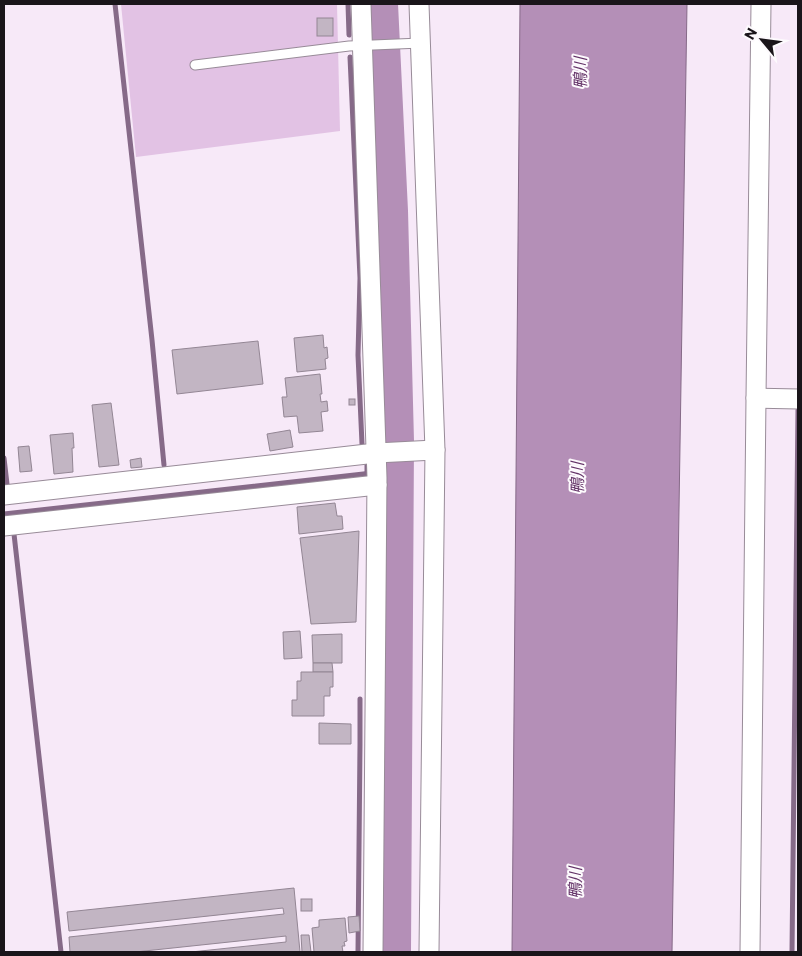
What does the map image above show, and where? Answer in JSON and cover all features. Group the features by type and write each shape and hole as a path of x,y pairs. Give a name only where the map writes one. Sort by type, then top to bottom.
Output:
{"street":[{"path":"361,4 365,45 379,467 373,952"},
{"path":"419,4 414,43 435,450 429,952"},
{"path":"750,952 762,398 761,4"},
{"path":"762,398 798,400"},
{"path":"4,526 379,467 410,452 435,450"},
{"path":"4,495 379,467"}],"lane":[{"path":"194,65 365,45 414,43"}],"shaded area":[{"path":"121,4 337,4 340,131 136,157"}],"water":[{"name":"鴨川","path":"520,4 687,4 672,952 512,952"}],"building":[{"path":"317,18 333,18 333,36 317,36"},
{"path":"323,335 324,348 327,347 328,358 325,359 326,369 297,372 294,338"},
{"path":"258,341 263,384 177,394 172,350"},
{"path":"320,374 321,402 327,401 328,411 321,412 323,431 299,433 297,416 284,417 282,397 287,397 285,378"},
{"path":"349,399 355,399 355,405 349,405"},
{"path":"111,403 119,465 99,467 92,405"},
{"path":"290,430 293,447 270,451 267,434"},
{"path":"73,433 73,472 54,474 50,435"},
{"path":"29,446 32,471 20,472 18,447"},
{"path":"141,458 142,467 131,468 130,460"},
{"path":"335,503 337,516 342,516 343,529 299,534 297,507"},
{"path":"359,531 356,622 311,624 300,538"},
{"path":"300,631 302,658 284,659 283,632"},
{"path":"342,634 342,663 313,663 312,635"},
{"path":"313,663 332,663 333,672 313,672"},
{"path":"301,672 333,672 333,687 330,687 330,696 324,696 324,716 292,716 292,700 297,700 297,681 301,681"},
{"path":"319,723 351,724 351,744 319,744"},
{"path":"294,888 300,952 191,952 286,942 286,936 135,952 70,952 69,937 284,914 283,908 69,931 67,912"},
{"path":"301,899 312,899 312,911 301,911"},
{"path":"359,916 360,931 349,933 348,917"},
{"path":"345,918 347,941 344,942 345,946 342,946 343,952 314,952 312,928 319,927 319,920"},
{"path":"301,935 309,935 311,952 302,952"}],"waterway":[{"path":"115,4 164,465"},
{"path":"348,4 349,35"},
{"path":"383,4 393,211 399,441 396,952"},
{"path":"350,57 360,278 358,355 362,444"},
{"path":"792,952 798,410"},
{"path":"4,458 7,484"},
{"path":"367,465 367,473"},
{"path":"4,514 399,470"},
{"path":"14,534 61,952"},
{"path":"358,952 360,699"}]}
